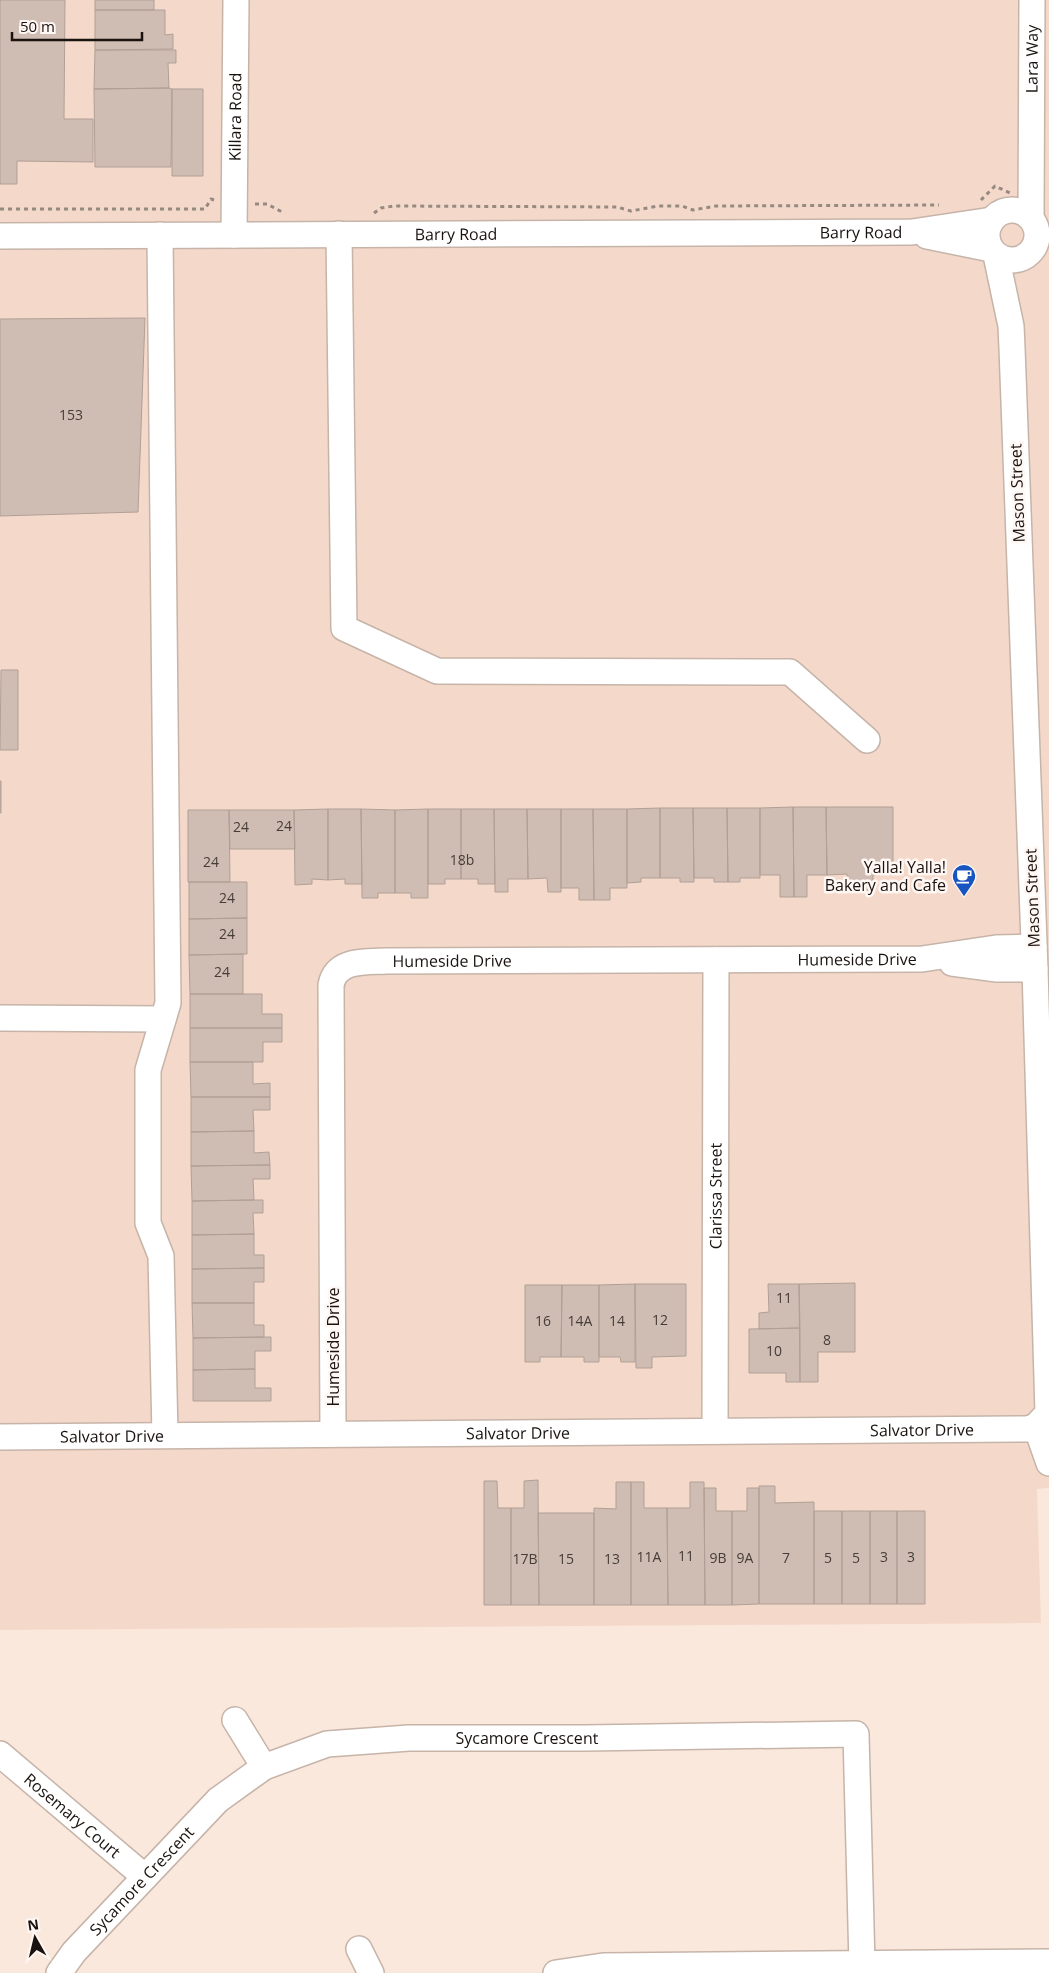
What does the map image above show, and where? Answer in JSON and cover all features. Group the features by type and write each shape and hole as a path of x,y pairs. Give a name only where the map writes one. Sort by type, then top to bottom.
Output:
{"street":[{"name":"Killara Road","path":"234,235 236,0"},
{"name":"Lara Way","path":"1030,118 1032,0"},
{"path":"1030,118 1038,221 1036,251 1011,260 994,252 987,234 995,207 1021,167 1030,118"},
{"path":"995,207 1019,210 1038,221"},
{"name":"Barry Road","path":"912,232 995,207"},
{"name":"Barry Road","path":"0,236 912,232 994,252"},
{"path":"339,234 344,628 437,671 790,672 867,740"},
{"path":"160,235 168,1003 148,1070 148,1223 161,1256 165,1435"},
{"name":"Mason Street","path":"1036,251 1015,290 1011,326 1048,1413 1036,1426"},
{"name":"Mason Street","path":"994,252 1011,326"},
{"name":"Humeside Drive","path":"333,1434 331,985 333,976 338,970 359,962 386,961 922,959 996,969 1034,958"},
{"name":"Clarissa Street","path":"715,1431 716,960"},
{"path":"0,1018 163,1019"},
{"path":"1036,1426 1049,1463"},
{"name":"Salvator Drive","path":"0,1437 1026,1429 1036,1426"},
{"path":"235,1720 264,1767"},
{"name":"Sycamore Crescent","path":"59,1973 74,1952 218,1800 264,1767 327,1744 409,1738 586,1738 856,1734 862,1964"},
{"name":"Rosemary Court","path":"0,1754 145,1877"},
{"path":"359,1949 371,1973"},
{"path":"556,1973 603,1966 687,1969 862,1964 1049,1962"}],"path":[{"path":"995,186 995,207 984,199 995,186"},
{"path":"0,209 205,209 211,199 234,204 267,204 282,213 291,213"},
{"path":"366,215 373,214 381,208 394,206 617,207 631,211 658,206 682,206 693,210 716,206 944,205"}],"shaded area":[{"path":"0,0 1049,0 1049,1488 1037,1489 1041,1623 0,1630"}],"building":[{"path":"0,0 65,0 64,119 93,119 93,162 17,161 17,184 0,184"},
{"path":"95,0 154,0 154,10 95,10"},
{"path":"95,10 165,10 165,35 173,34 173,49 95,50"},
{"path":"95,50 176,50 176,63 168,63 169,88 94,89"},
{"path":"94,89 172,89 171,167 95,167"},
{"path":"172,89 203,89 203,176 172,176"},
{"path":"145,318 138,512 0,516 0,319"},
{"path":"1,670 18,670 18,750 0,750"},
{"path":"1,781 1,813 0,813"},
{"path":"793,807 794,897 780,897 780,875 760,875 760,808"},
{"path":"793,807 826,807 827,875 807,875 807,897 794,897"},
{"path":"826,807 893,807 893,874 873,875 873,890 847,890 847,874 827,875"},
{"path":"660,808 660,878 641,878 641,882 627,883 627,809"},
{"path":"660,808 693,808 694,882 680,882 680,878 660,878"},
{"path":"693,808 727,808 728,882 714,882 714,878 694,878"},
{"path":"727,808 760,808 760,878 740,878 740,882 728,882"},
{"path":"328,809 328,880 312,879 312,884 295,885 294,810"},
{"path":"328,809 361,809 362,884 345,884 345,879 328,880"},
{"path":"361,809 395,810 395,893 378,893 378,898 362,898"},
{"path":"428,809 428,898 411,898 411,893 395,893 395,810"},
{"path":"428,809 461,809 461,879 445,879 445,884 428,884"},
{"path":"461,809 494,809 495,884 478,884 478,879 461,879"},
{"path":"494,809 527,809 528,879 508,879 508,892 495,892"},
{"path":"527,809 561,809 561,892 548,892 547,878 528,879"},
{"path":"561,809 593,809 594,900 579,900 579,888 561,888"},
{"path":"593,809 627,809 627,888 610,888 610,900 594,900"},
{"path":"188,810 229,810 230,882 188,882"},
{"path":"229,810 294,810 295,849 230,849"},
{"path":"189,882 247,882 247,918 189,919"},
{"path":"247,918 247,954 189,955 189,919"},
{"path":"243,954 243,994 190,994 189,955"},
{"path":"190,994 262,994 262,1014 282,1014 282,1028 190,1028"},
{"path":"190,1028 282,1028 282,1042 263,1042 263,1062 190,1062"},
{"path":"190,1062 253,1062 253,1084 270,1083 270,1097 191,1097"},
{"path":"191,1097 270,1097 270,1110 253,1110 254,1131 191,1132"},
{"path":"254,1131 254,1153 269,1152 270,1165 191,1166 191,1132"},
{"path":"270,1165 270,1179 253,1179 254,1200 192,1201 191,1166"},
{"path":"263,1200 263,1213 253,1213 254,1234 192,1235 192,1201"},
{"path":"254,1234 254,1255 264,1255 264,1268 192,1269 192,1235"},
{"path":"264,1268 264,1282 254,1282 254,1303 192,1303 192,1269"},
{"path":"855,1283 855,1352 818,1352 818,1382 800,1382 799,1284"},
{"path":"635,1284 686,1284 686,1356 652,1357 652,1368 636,1368"},
{"path":"635,1284 635,1362 621,1362 620,1357 599,1357 599,1285"},
{"path":"768,1284 799,1284 800,1328 759,1329 759,1313 769,1312"},
{"path":"525,1285 562,1285 561,1357 540,1357 540,1362 525,1362"},
{"path":"562,1285 599,1285 599,1362 584,1362 584,1357 561,1357"},
{"path":"192,1303 254,1303 254,1325 264,1325 264,1337 193,1338"},
{"path":"800,1328 800,1382 786,1382 786,1373 749,1373 749,1329"},
{"path":"271,1337 271,1351 255,1351 255,1369 193,1370 193,1338"},
{"path":"255,1369 255,1388 271,1388 271,1401 193,1401 193,1370"},
{"path":"538,1480 539,1605 511,1605 511,1508 524,1508 524,1481"},
{"path":"484,1481 497,1481 498,1508 511,1508 511,1605 484,1605"},
{"path":"616,1482 631,1482 631,1605 594,1605 594,1508 616,1509"},
{"path":"631,1482 644,1482 644,1508 667,1508 668,1605 631,1605"},
{"path":"690,1482 704,1482 705,1605 668,1605 667,1508 690,1508"},
{"path":"759,1486 775,1486 775,1503 814,1502 814,1604 759,1604"},
{"path":"704,1488 716,1488 716,1511 732,1511 732,1605 705,1605"},
{"path":"747,1488 759,1488 759,1604 732,1605 732,1511 747,1511"},
{"path":"814,1511 842,1511 842,1604 814,1604"},
{"path":"842,1511 870,1511 870,1604 842,1604"},
{"path":"870,1511 897,1511 897,1604 870,1604"},
{"path":"897,1511 925,1511 925,1604 897,1604"},
{"path":"538,1513 594,1513 594,1605 539,1605"}],"place":[{"name":"Yalla! Yalla! Bakery and Cafe","path":"964,897"}]}
